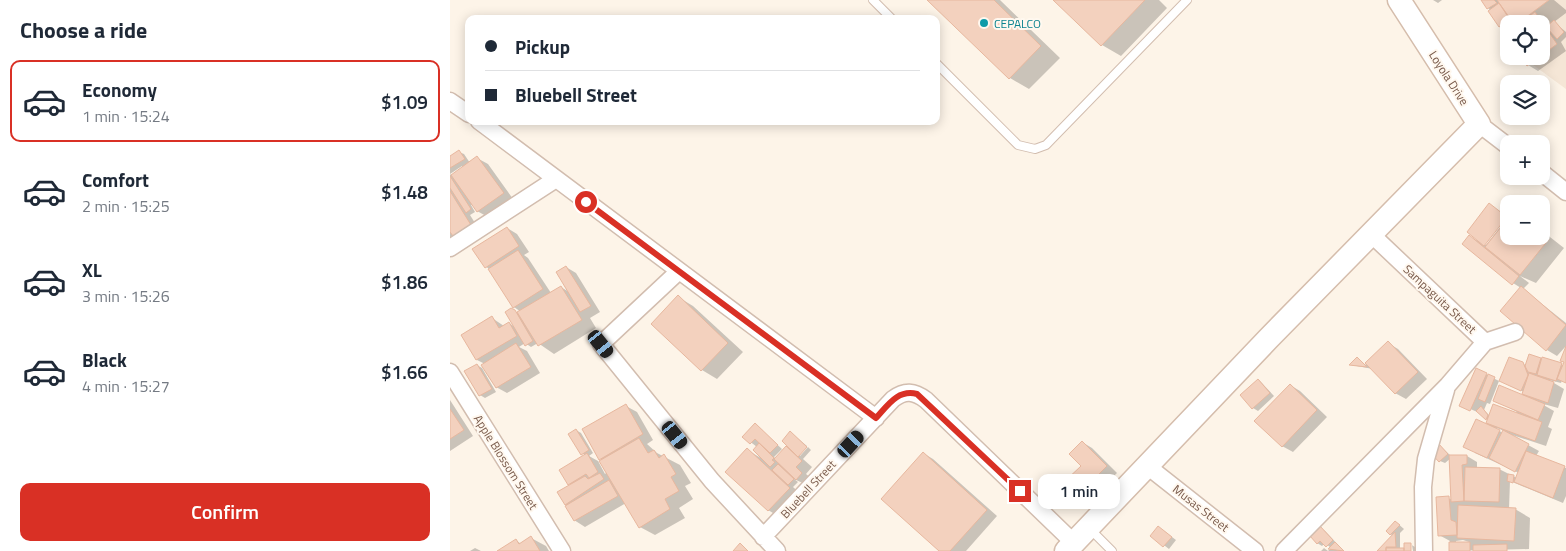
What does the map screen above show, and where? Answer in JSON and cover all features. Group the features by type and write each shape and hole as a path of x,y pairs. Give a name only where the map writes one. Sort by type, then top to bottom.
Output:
{"street":[{"name":"Loyola Drive","path":"1400,0 1479,124 1500,140"},
{"path":"450,101 465,111"},
{"path":"1076,540 1146,465 1479,124"},
{"path":"484,125 876,418"},
{"path":"450,248 556,179"},
{"path":"1550,179 1566,192"},
{"name":"Sampaguita Street","path":"1372,234 1485,342 1515,332"},
{"path":"679,270 601,344 712,481 777,551"},
{"path":"1284,551 1448,385 1485,342"},
{"name":"Apple Blossom Street","path":"450,372 562,551"},
{"path":"1424,551 1423,487 1426,459 1448,385"},
{"name":"Bluebell Street","path":"763,537 900,394 909,392 917,394 1076,540"},
{"name":"Musas Street","path":"1146,465 1255,551"}],"lane":[{"path":"873,0 888,15"},
{"path":"940,67 1018,145 1034,149 1046,145 1186,0"},
{"path":"1076,540 1112,551"}],"shaded area":[{"path":"1485,0 1566,0 1566,89 1550,77 1550,75 1547,75 1533,65 1550,65 1550,15 1500,15 1500,23"}],"building":[{"name":"CEPALCO","path":"927,0 994,0 1041,46 1009,79"},
{"name":"CEPALCO","path":"1053,0 1145,0 1101,46"},
{"path":"1481,0 1494,0 1497,3 1487,9"},
{"path":"1497,0 1549,0 1529,15 1508,15"},
{"path":"1499,3 1507,15 1500,15 1500,26 1499,27 1488,11"},
{"path":"1554,20 1564,32 1557,39 1550,31 1550,24"},
{"path":"1550,34 1557,44 1550,49"},
{"path":"459,150 465,159 450,168 450,156"},
{"path":"477,156 504,193 477,212 451,175"},
{"path":"450,176 471,209 466,213 450,188"},
{"path":"450,191 471,225 453,236 450,232"},
{"path":"1489,203 1500,212 1500,226 1484,246 1467,232"},
{"path":"507,227 519,246 485,268 472,249"},
{"path":"1500,228 1500,245 1544,245 1520,275 1485,247"},
{"path":"1469,235 1519,276 1512,285 1462,244"},
{"path":"518,250 543,289 513,308 488,269"},
{"path":"566,266 591,306 580,312 556,272"},
{"path":"561,286 582,320 538,346 517,312"},
{"path":"1521,286 1566,325 1546,351 1500,311"},
{"path":"678,295 728,343 701,371 651,324"},
{"path":"511,308 515,310 533,341 525,346 505,312"},
{"path":"492,316 499,328 509,322 517,336 476,360 461,335"},
{"path":"1388,341 1418,372 1395,394 1365,363"},
{"path":"516,343 531,367 496,388 481,365"},
{"path":"1566,346 1566,383 1557,379 1564,362 1560,361"},
{"path":"1529,354 1541,358 1536,374 1528,372 1525,366"},
{"path":"1357,357 1367,367 1349,365"},
{"path":"1509,357 1523,362 1528,375 1521,391 1499,381"},
{"path":"1542,357 1562,363 1556,381 1537,375"},
{"path":"477,364 492,389 479,396 464,371"},
{"path":"1476,368 1487,373 1470,411 1459,406"},
{"path":"1529,373 1554,382 1548,403 1522,394"},
{"path":"1488,374 1495,377 1485,402 1478,399"},
{"path":"1258,379 1270,393 1252,409 1240,395"},
{"path":"1290,384 1317,410 1282,447 1254,421"},
{"path":"1499,385 1545,404 1538,420 1493,401"},
{"path":"626,404 643,434 599,460 582,429"},
{"path":"1493,404 1542,422 1535,441 1486,423"},
{"path":"1481,406 1488,415 1486,420 1476,411"},
{"path":"450,409 464,430 450,439"},
{"path":"1476,419 1500,430 1487,458 1463,447"},
{"path":"755,423 778,445 770,453 755,439 750,444 742,437"},
{"path":"576,429 589,450 581,455 568,434"},
{"path":"1503,430 1529,444 1515,472 1489,458"},
{"path":"790,431 807,447 798,457 782,441"},
{"path":"639,438 648,453 654,450 659,458 664,454 676,474 671,477 679,491 665,499 670,509 639,528 599,461"},
{"path":"1082,441 1107,466 1079,494 1065,481 1081,466 1069,454"},
{"path":"759,443 774,458 772,460 775,462 770,467 753,450"},
{"path":"1439,444 1448,454 1439,462 1430,452"},
{"path":"786,446 802,461 796,467 802,473 796,480 774,459"},
{"path":"747,448 790,488 768,511 725,472"},
{"path":"1526,451 1565,466 1553,498 1514,482"},
{"path":"923,452 987,510 950,551 939,551 881,499"},
{"path":"587,453 598,472 589,478 586,474 568,485 559,470"},
{"path":"1449,455 1467,455 1467,464 1462,465 1464,501 1451,502"},
{"path":"778,464 794,479 788,485 772,470"},
{"path":"1465,467 1500,468 1499,502 1464,501"},
{"path":"600,473 604,479 565,505 557,492 585,476 588,479"},
{"path":"1508,474 1514,475 1513,483 1507,481"},
{"path":"609,480 618,496 574,521 565,506"},
{"path":"1449,496 1451,520 1456,522 1457,535 1438,536 1436,497"},
{"path":"1458,505 1516,508 1514,541 1457,538"},
{"path":"1395,521 1400,525 1390,535 1386,531"},
{"path":"1158,526 1172,537 1163,547 1150,536"},
{"path":"1320,526 1333,540 1326,547 1320,541 1317,544 1310,536"},
{"path":"1395,532 1396,547 1386,547 1386,551 1377,551"},
{"path":"531,536 540,551 497,551 516,539 519,544"},
{"path":"1335,542 1344,551 1328,549"},
{"path":"1449,542 1470,542 1470,551 1449,551"},
{"path":"740,543 748,551 733,551"},
{"path":"1404,543 1411,543 1411,551 1404,551"},
{"path":"1507,544 1507,551 1473,551 1473,545"},
{"path":"1386,548 1404,548 1404,551 1386,551"}],"place":[{"name":"CEPALCO","path":"984,23"}],"route":[{"path":"586,202 876,418 900,394 909,392 917,394 926,400 1020,491"}]}
